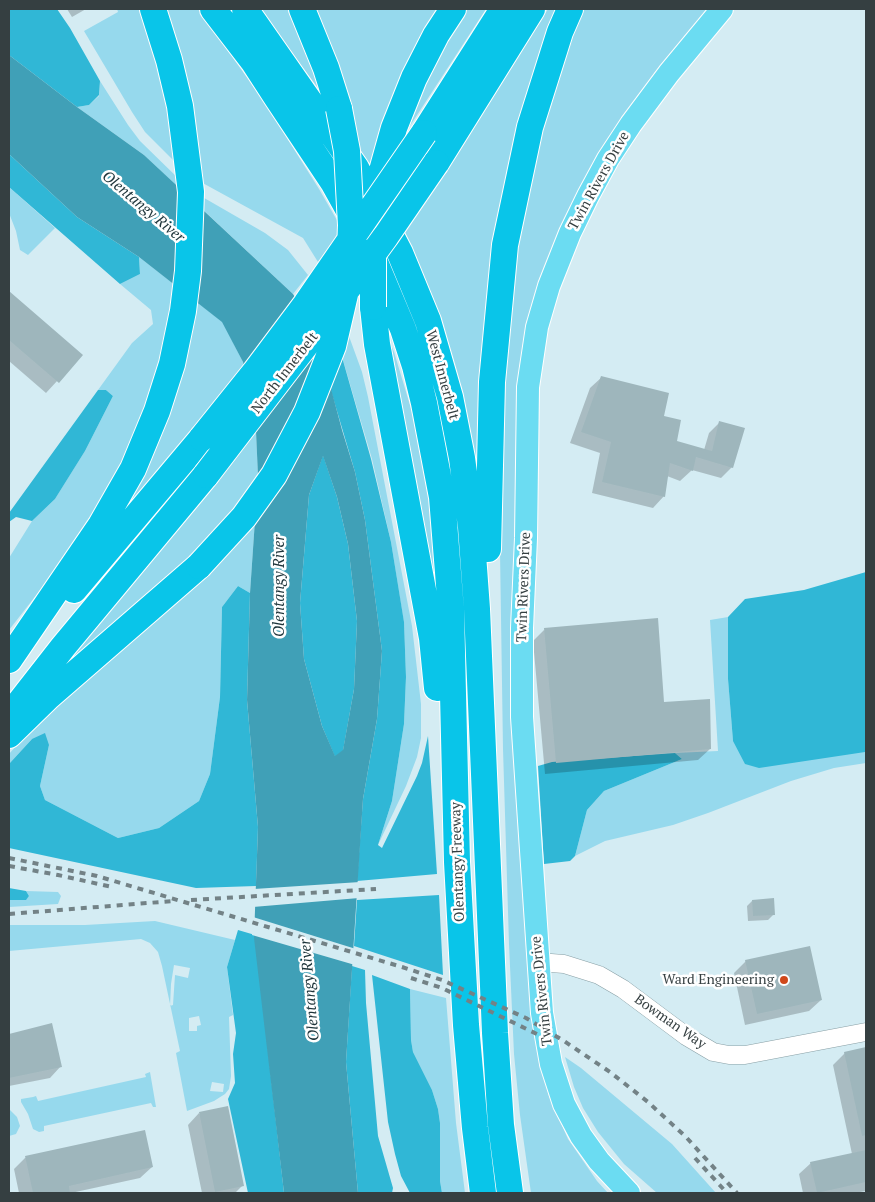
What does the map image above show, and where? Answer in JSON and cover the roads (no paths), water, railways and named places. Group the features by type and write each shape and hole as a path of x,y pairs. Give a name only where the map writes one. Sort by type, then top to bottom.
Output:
{"highway":[{"path":"9,660 100,525 133,469 157,411 172,364 183,311 188,270 191,192 180,106 169,60 153,9"},
{"name":"West Innerbelt","path":"213,9 253,61 333,182 376,264 403,329 424,403 440,489 445,529"},
{"name":"West Innerbelt","path":"244,9 356,168 400,253 428,321 450,397 462,458 471,527 477,609 484,790"},
{"path":"9,734 48,697 199,566 244,517 274,475 307,412 333,346 349,277 352,225 347,151 339,109 326,68 302,9"},
{"path":"453,9 436,35 414,78 394,128 380,178 374,241 373,307 380,362 432,638 445,767 457,853"},
{"name":"North Innerbelt","path":"9,668 202,438 306,304 424,133 503,9"},
{"name":"North Innerbelt","path":"9,716 63,647 206,475 321,325 386,236 436,162 532,9"},
{"path":"484,790 492,382 504,255 530,127 560,32 570,9"},
{"name":"Olentangy Freeway","path":"445,529 450,610 457,853 466,1024 483,1193"},
{"name":"Olentangy Freeway","path":"484,790 495,1033 501,1125 510,1193"}],"main road":[{"name":"Twin Rivers Drive","path":"629,1193 600,1161 581,1136 564,1104 551,1064 542,1014 522,718 526,417 531,358 541,312 555,269 570,233 608,159 651,96 722,9"}],"street":[{"name":"Bowman Way","path":"538,962 564,964 599,975 623,989 686,1036 713,1052 729,1055 745,1054 866,1032"}],"water":[{"name":"Olentangy River","path":"9,55 144,155 293,294 316,332 355,472 365,520 382,651 377,719 363,799 346,1062 358,1193 284,1193 254,938 258,827 247,700 250,593 258,476 255,409 243,362 222,322 139,257 77,217 9,154","holes":["323,456 337,497 348,544 357,621 354,689 343,750 335,756 322,726 304,659 300,603 309,495"]}],"railway":[{"path":"9,858 97,876 402,967 442,980 526,1018 610,1072 648,1102 686,1137 737,1193"},
{"path":"9,866 112,887"},
{"path":"191,900 376,889"},
{"path":"9,914 173,901"},
{"path":"411,978 442,988 543,1037"},
{"path":"695,1158 727,1193"}],"place":[{"name":"Ward Engineering","path":"784,980"}]}
